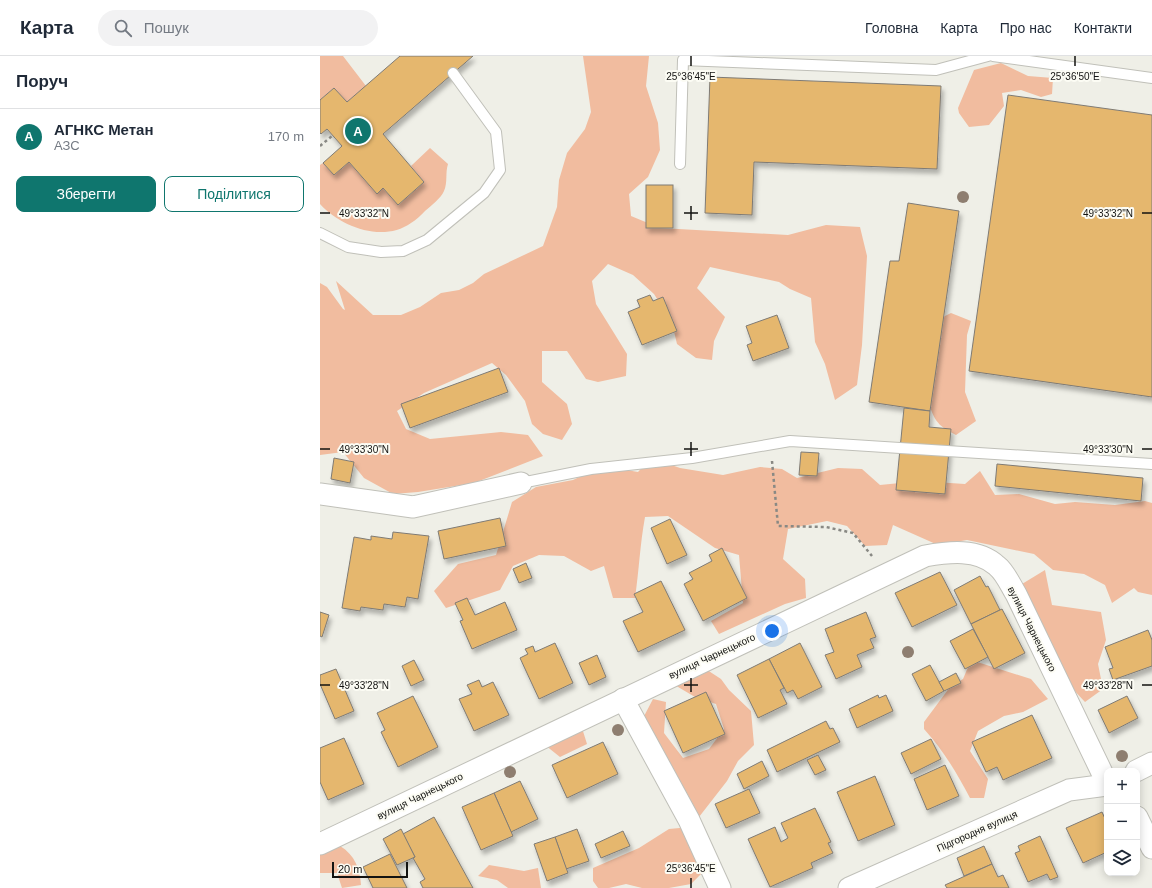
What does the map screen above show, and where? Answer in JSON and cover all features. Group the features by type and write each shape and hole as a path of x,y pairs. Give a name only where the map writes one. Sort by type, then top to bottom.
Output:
{"street":[{"path":"320,494 413,507 520,483"},
{"name":"вулиця Чарнецького","path":"320,844 886,574 925,556 948,552 970,554 984,558 998,566 1016,594 1104,778"},
{"path":"623,699 689,820 720,888"},
{"path":"1140,769 1152,763"},
{"name":"Підгородня вулиця","path":"849,888 1070,790 1104,784"},
{"path":"1140,823 1152,848"}],"lane":[{"path":"680,164 683,60 936,70 988,56"},
{"path":"993,56 1152,78"},
{"path":"320,233 348,247 381,252 403,251 427,240 484,194 500,170 496,132 453,73"},
{"path":"520,483 591,469 692,458 790,441 1152,464"}],"path":[{"path":"320,146 332,136"},
{"path":"771,445 778,526 826,527 853,533 886,574"}],"shaded area":[{"path":"320,56 343,56 366,86 347,102 334,88 320,100"},
{"path":"583,56 649,56 646,86 658,123 660,150 648,177 629,194 631,216 660,228 788,235 826,225 860,227 867,256 862,345 857,385 835,400 825,364 815,342 811,298 790,289 779,282 710,267 697,288 725,317 714,341 712,360 696,358 677,344 672,323 654,294 633,275 608,264 592,281 596,304 627,354 626,376 598,382 586,379 567,351 542,351 542,382 567,404 572,424 562,440 543,434 532,424 525,401 506,375 492,363 424,393 397,411 406,429 430,439 501,432 528,435 543,456 474,483 418,492 393,494 364,478 343,452 320,455 320,283 327,287 345,310 336,281 373,315 401,315 420,307 441,293 459,290 473,283 484,274 543,246 557,207 559,180 567,153 585,129 591,112"},
{"path":"1001,63 1028,76 1053,78 1052,94 1041,97 1021,90 1002,93 1004,106 989,125 969,127 959,113 958,108 974,70"},
{"path":"430,148 448,164 446,184 443,194 417,219 400,229 388,232 363,230 339,219 320,204 320,165 323,163 334,175 349,162 377,194 383,188 398,205 424,182 411,166"},
{"path":"951,313 971,321 967,335 965,392 976,421 956,435 946,430 937,421 930,407 935,321"},
{"path":"651,458 680,468 723,475 760,467 782,469 797,478 838,468 862,469 880,485 920,481 965,484 980,471 995,495 1019,494 1055,504 1075,502 1115,505 1145,501 1152,503 1152,595 1138,592 1134,588 1112,603 1105,585 1084,574 1053,570 1034,554 967,540 938,545 893,525 887,545 865,546 847,526 827,521 788,529 783,559 805,579 806,598 785,604 719,634 711,621 743,603 739,555 715,548 668,516 645,517 635,598 613,598 604,566 591,571 564,556 539,555 513,566 500,590 446,608 434,591 458,564 496,555 512,502 536,487 573,480 603,466 638,472"},
{"path":"1045,570 1052,605 1101,612 1106,640 1098,664 1103,689 1085,702 1070,686 1049,638 1035,618 1022,584"},
{"path":"971,660 1031,679 1048,699 1023,712 1004,716 978,731 970,751 988,779 984,798 970,798 949,762 924,729 924,722 950,687 963,679"},
{"path":"701,666 721,679 729,690 751,711 754,745 738,761 727,781 699,817 694,820 642,720 653,699 666,702 664,733 683,758 709,749 724,729 716,704 695,697 673,684"},
{"path":"582,728 587,744 560,757 545,745"},
{"path":"701,826 710,840 703,872 691,884 669,888 642,888 626,884 609,888 598,888 593,881 593,868 639,848 669,829"},
{"path":"340,846 353,858 356,863 361,885 342,888 337,873 320,873 320,852"},
{"path":"489,865 524,871 538,868 541,888 508,888 497,880 478,876"}],"building":[{"path":"400,56 473,56 383,134 424,182 398,205 383,188 377,194 349,162 334,175 323,163 342,146 327,129 321,134 320,133 320,100 334,88 347,102"},
{"path":"710,77 941,86 937,169 754,162 752,215 705,213"},
{"path":"1008,95 1152,115 1152,397 969,371"},
{"path":"646,185 673,185 673,228 646,228"},
{"path":"908,203 959,211 930,411 869,402 890,261 899,261"},
{"path":"650,295 653,301 663,297 677,331 642,345 628,312 640,307 637,300"},
{"path":"777,315 789,348 753,361 747,345 752,343 746,326"},
{"path":"499,368 508,392 410,428 401,404"},
{"path":"904,408 930,411 929,427 951,429 945,494 896,490"},
{"path":"801,452 819,453 817,476 799,475"},
{"path":"334,458 354,462 350,483 331,479"},
{"path":"997,464 1143,478 1141,501 995,486"},
{"path":"500,518 506,546 444,559 438,531"},
{"path":"670,519 687,555 667,564 651,528"},
{"path":"393,532 429,536 418,599 407,597 405,607 384,604 383,610 361,607 360,611 342,608 354,537 371,540 371,536 392,539"},
{"path":"722,548 747,598 703,621 684,584 693,579 689,573 712,561 709,555"},
{"path":"526,563 532,578 519,583 513,569"},
{"path":"940,572 957,605 912,627 895,593"},
{"path":"980,576 986,587 988,586 1000,610 971,624 954,590"},
{"path":"661,581 685,630 638,652 623,621 643,612 634,594"},
{"path":"467,598 475,615 505,602 517,630 472,649 460,621 463,620 455,603"},
{"path":"1002,609 1025,653 994,669 971,624"},
{"path":"320,612 329,615 322,637 320,636"},
{"path":"866,612 876,637 870,639 874,648 857,655 862,667 836,679 825,655 834,652 825,629"},
{"path":"973,629 988,657 965,669 950,641"},
{"path":"1148,630 1152,640 1152,666 1113,680 1109,669 1113,668 1105,647"},
{"path":"555,643 573,683 539,699 520,658 528,654 525,649 533,646 535,652"},
{"path":"800,643 822,687 798,699 793,690 787,693 769,659"},
{"path":"597,655 606,677 589,685 579,663"},
{"path":"769,659 784,688 780,690 787,704 758,718 737,675"},
{"path":"414,660 424,680 411,686 402,666"},
{"path":"930,665 944,691 926,701 912,674"},
{"path":"336,669 354,711 335,719 320,684 320,675"},
{"path":"956,673 961,683 944,691 939,682"},
{"path":"479,680 482,687 493,682 509,715 474,731 459,699 472,694 467,685"},
{"path":"706,692 725,734 683,753 664,711"},
{"path":"878,695 879,698 886,695 893,711 857,728 849,709"},
{"path":"413,696 438,747 398,767 381,732 385,730 377,713"},
{"path":"1127,696 1138,718 1109,733 1098,710"},
{"path":"1032,715 1052,758 1003,780 997,767 986,772 972,742"},
{"path":"826,721 830,729 833,728 840,742 777,772 767,750"},
{"path":"344,738 364,784 328,800 320,782 320,748"},
{"path":"931,739 941,759 911,774 901,753"},
{"path":"603,742 618,774 567,798 552,765"},
{"path":"818,755 826,770 815,775 807,760"},
{"path":"762,761 769,776 744,789 737,774"},
{"path":"945,765 959,796 927,810 914,779"},
{"path":"875,776 895,825 858,841 837,792"},
{"path":"520,781 538,819 511,832 494,793"},
{"path":"749,789 760,813 726,828 715,804"},
{"path":"494,793 513,836 481,850 462,807"},
{"path":"815,808 831,842 828,843 833,853 811,863 813,868 770,887 748,839 775,827 781,842 788,838 781,823"},
{"path":"1102,812 1104,816 1104,853 1083,863 1066,828"},
{"path":"434,817 473,888 423,888 420,882 425,879 413,858 415,857 403,834"},
{"path":"401,829 415,857 397,865 383,839"},
{"path":"577,829 589,861 566,869 555,837"},
{"path":"623,831 630,846 601,858 595,844"},
{"path":"1040,836 1058,877 1050,880 1047,874 1028,882 1015,853 1020,851 1018,846"},
{"path":"555,837 568,873 547,881 534,844"},
{"path":"984,846 992,864 964,876 957,858"},
{"path":"390,854 407,888 373,888 363,867"},
{"path":"992,864 998,877 1003,875 1009,888 947,888 945,885"}],"place":[{"name":"АГНКС Метан","path":"358,131"}]}
